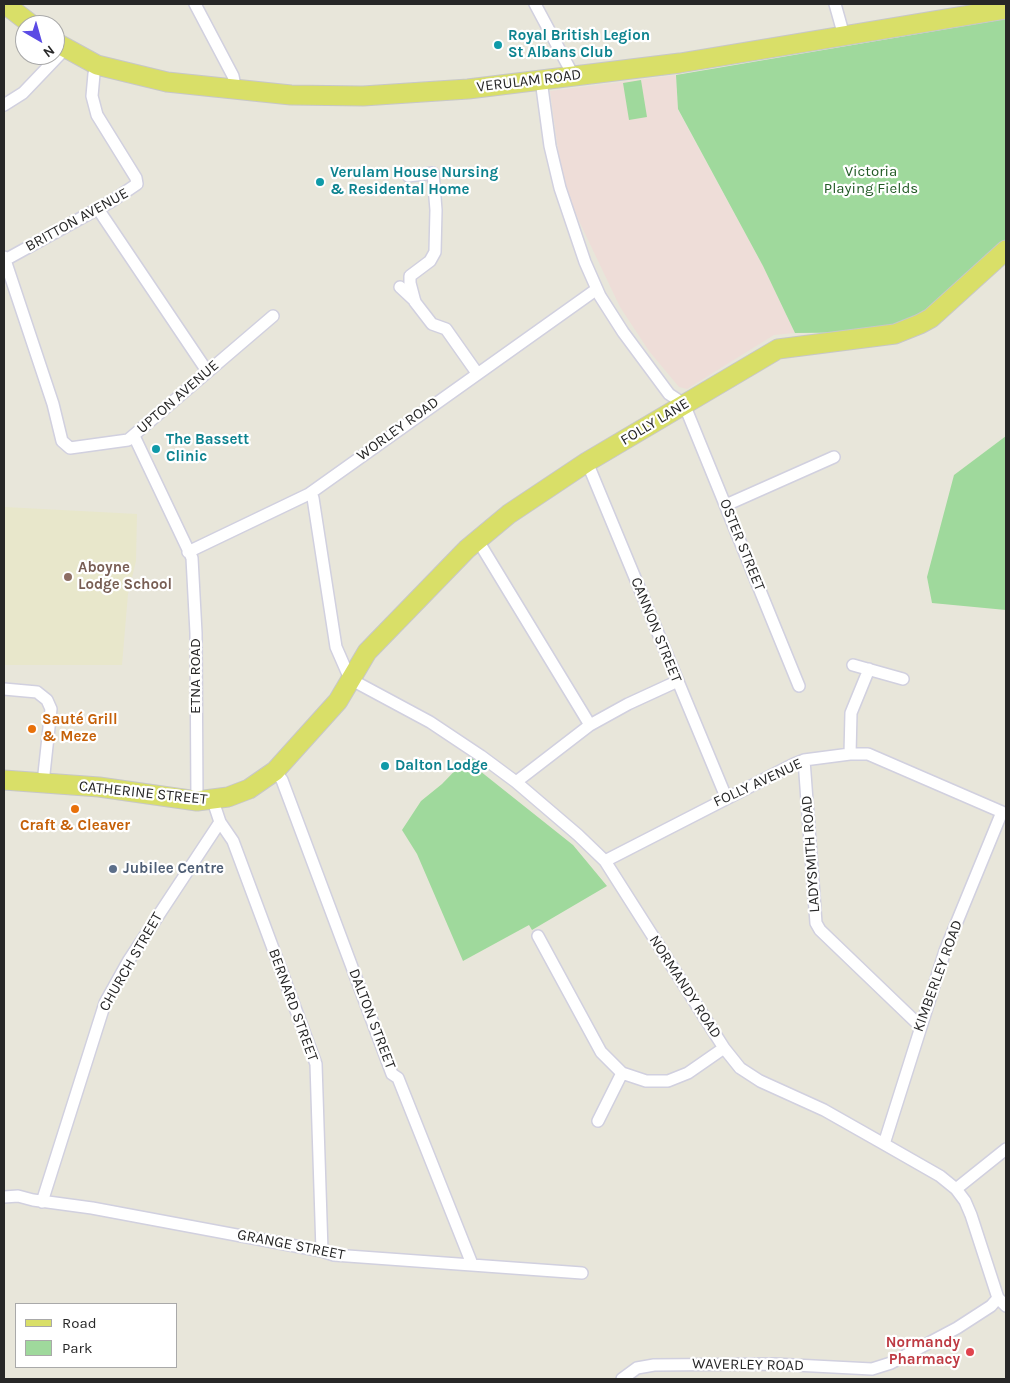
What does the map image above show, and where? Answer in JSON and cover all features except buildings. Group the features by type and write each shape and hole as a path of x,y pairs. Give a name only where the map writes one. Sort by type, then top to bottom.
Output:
{"main road":[{"path":"5,4 19,15"},
{"name":"VERULAM ROAD","path":"65,48 97,65 167,82 291,96 363,96 429,92 680,63 998,8"},
{"name":"FOLLY LANE","path":"350,679 367,652 477,539 509,514 587,462 778,349 895,334 909,330 931,318 1006,250"},
{"name":"CATHERINE STREET","path":"4,780 99,787 205,801 228,797 249,788 275,771 338,700 350,679"}],"street":[{"path":"194,4 233,76 236,91"},
{"path":"535,4 573,75"},
{"path":"835,4 844,36"},
{"path":"4,105 27,90 45,65"},
{"name":"BRITTON AVENUE","path":"4,259 98,209 132,189 137,182 97,115 92,96 94,74 97,65"},
{"path":"541,80 550,146 560,188 574,234 598,289 623,332 669,394 684,404"},
{"path":"408,176 433,173 436,210 435,252 430,261 410,276 410,284 415,302"},
{"path":"98,209 207,371"},
{"name":"UPTON AVENUE","path":"4,259 52,404 62,441 70,448 128,440 272,316"},
{"path":"400,287 415,302 432,324 446,329 477,373"},
{"name":"WORLEY ROAD","path":"188,552 309,494 598,289"},
{"name":"OSTER STREET","path":"684,404 799,686"},
{"name":"ETNA ROAD","path":"134,436 192,558 205,801"},
{"path":"726,506 834,457"},
{"name":"CANNON STREET","path":"587,462 726,797"},
{"path":"309,494 313,498 336,647 350,679"},
{"path":"477,539 590,725"},
{"path":"854,665 903,679"},
{"path":"850,754 851,712 869,669"},
{"name":"NORMANDY ROAD","path":"350,679 430,722 516,782 578,835 605,861 724,1048 740,1068 760,1082 824,1110 940,1176 956,1189 965,1201 971,1215 1002,1302"},
{"path":"516,782 590,725 628,704 678,681"},
{"path":"4,689 37,692 44,698 51,709 43,783"},
{"name":"FOLLY AVENUE","path":"605,861 726,797 804,760 850,754 868,754 1002,812"},
{"name":"LADYSMITH ROAD","path":"804,760 816,923 820,930 920,1026"},
{"name":"DALTON STREET","path":"275,771 282,780 392,1074 398,1078 472,1264"},
{"name":"BERNARD STREET","path":"205,801 233,841 316,1064 322,1251"},
{"name":"KIMBERLEY ROAD","path":"884,1144 945,950 1002,812"},
{"name":"CHURCH STREET","path":"42,1202 105,1003 129,960 220,822"},
{"path":"538,936 601,1052 622,1073 646,1081 668,1081 688,1073 724,1048"},
{"path":"598,1121 622,1073"},
{"path":"956,1189 1006,1149"},
{"name":"GRANGE STREET","path":"4,1196 18,1196 42,1202 92,1208 322,1251 334,1255 582,1273"},
{"name":"WAVERLEY ROAD","path":"622,1379 637,1368 654,1364 775,1364 873,1374 957,1328 991,1306 1002,1302"}],"shaded area":[{"path":"676,75 678,110 763,266 795,333 774,335 687,389 679,387 649,351 620,307 579,221 568,195 559,157 550,91"},
{"name":"Aboyne Lodge School","path":"4,507 137,514 136,561 128,594 122,665 4,665"}],"green space":[{"name":"Victoria Playing Fields","path":"1006,19 1006,255 895,332 795,333 763,266 678,109 676,75"},
{"path":"641,80 647,117 629,120 623,83"},
{"path":"1006,436 1006,610 932,603 927,577 954,475"},
{"path":"472,753 480,771 573,845 607,886 532,930 529,925 463,961 417,854 402,830 421,801 442,784"}],"place":[{"name":"Royal British Legion St Albans Club","path":"498,45"},
{"name":"Verulam House Nursing & Residental Home","path":"320,182"},
{"name":"The Bassett Clinic","path":"156,449"},
{"name":"Aboyne Lodge School","path":"68,577"},
{"name":"Sauté Grill & Meze","path":"32,729"},
{"name":"Dalton Lodge","path":"385,766"},
{"name":"Craft & Cleaver","path":"75,809"},
{"name":"Jubilee Centre","path":"113,869"},
{"name":"Normandy Pharmacy","path":"970,1352"}]}
